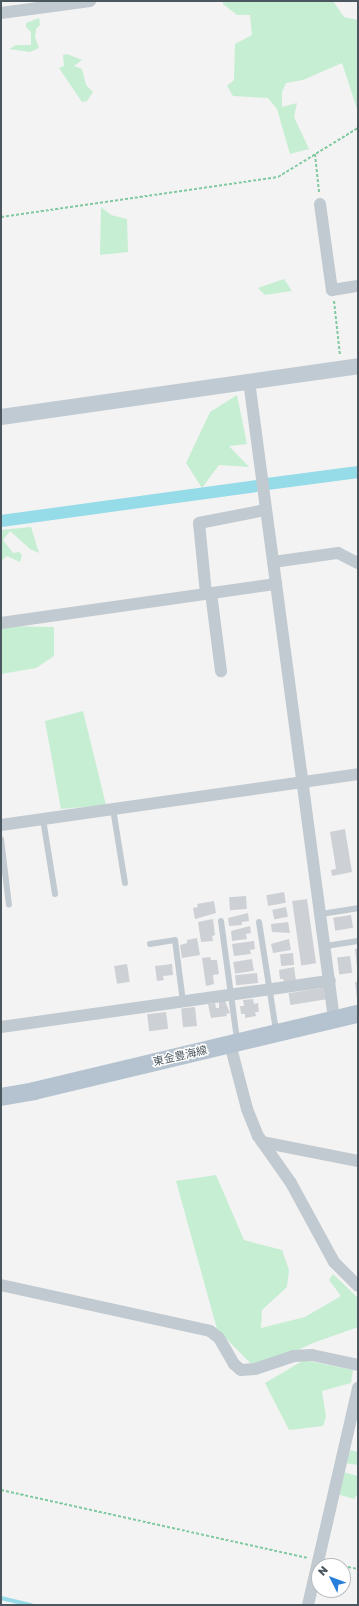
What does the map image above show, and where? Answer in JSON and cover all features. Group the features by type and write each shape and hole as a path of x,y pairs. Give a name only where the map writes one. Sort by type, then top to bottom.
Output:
{"main road":[{"name":"東金豊海線","path":"1,1097 34,1091 358,1014"}],"street":[{"path":"1,13 90,1"},
{"path":"320,204 332,290 358,286"},
{"path":"1,417 358,366"},
{"path":"249,381 265,510 326,946 334,1019"},
{"path":"221,671 208,594 199,523 265,510"},
{"path":"273,562 338,553 358,563"},
{"path":"1,623 276,584"},
{"path":"1,825 358,774"},
{"path":"1,1027 330,981"},
{"path":"234,1043 247,1109 262,1142 291,1183 334,1262 358,1286"},
{"path":"262,1142 358,1161"},
{"path":"1,1285 210,1332 219,1338 234,1364 241,1370 255,1369 294,1356 312,1354 358,1365"},
{"path":"320,1558 358,1388"},
{"path":"308,1605 311,1593"}],"lane":[{"path":"113,809 125,883"},
{"path":"44,819 55,894"},
{"path":"1,839 9,905"},
{"path":"321,914 358,908"},
{"path":"221,921 231,995 234,1043"},
{"path":"259,922 276,1033"},
{"path":"150,944 175,940 183,1002"},
{"path":"326,946 358,941"}],"path":[{"path":"1,216 278,177 358,128"},
{"path":"315,154 320,204"},
{"path":"332,290 342,368"},
{"path":"1,1490 311,1559"}],"green space":[{"path":"223,1 333,1 344,17 358,20 358,112 342,63 303,80 286,83 282,92 282,107 297,103 294,117 309,149 290,154 277,109 268,98 233,96 227,86 234,80 235,44 252,35 250,15 237,15 223,4"},
{"path":"39,18 40,25 36,29 35,37 39,48 30,52 9,49 16,45 31,45 31,32 26,27 26,23"},
{"path":"67,54 82,60 74,66 82,69 86,85 93,92 87,101 82,102 59,68 64,66 63,55"},
{"path":"101,207 111,215 127,219 128,252 100,255"},
{"path":"284,279 292,291 265,295 258,288"},
{"path":"237,395 247,444 229,446 249,467 219,465 202,488 186,463 210,412"},
{"path":"31,527 39,553 30,549 10,531 3,540 13,553 19,552 22,555 20,562 7,556 1,561 1,530"},
{"path":"1,613 4,626 54,627 54,656 36,668 1,674"},
{"path":"83,711 106,805 61,809 45,721"},
{"path":"216,1175 244,1240 282,1250 289,1270 287,1287 262,1310 261,1328 305,1317 341,1296 329,1280 333,1274 358,1298 358,1327 313,1343 291,1353 251,1364 217,1329 176,1181"},
{"path":"304,1360 353,1370 351,1383 322,1391 326,1417 323,1426 289,1430 265,1383"},
{"path":"351,1450 358,1452 358,1465 344,1463"},
{"path":"343,1472 358,1476 358,1493 354,1499 337,1494"}],"building":[{"path":"345,829 352,872 332,876 331,870 336,869 330,832"},
{"path":"284,892 286,903 268,906 266,895"},
{"path":"246,896 247,909 230,910 229,897"},
{"path":"307,899 316,963 301,965 292,901"},
{"path":"214,901 216,913 195,919 193,908 198,907 197,904"},
{"path":"286,907 288,917 274,919 272,910"},
{"path":"248,913 249,921 242,922 242,925 229,926 228,918"},
{"path":"351,915 353,928 335,931 333,918"},
{"path":"213,919 215,935 212,936 213,941 201,942 198,922"},
{"path":"288,922 290,933 272,932 271,924"},
{"path":"250,926 251,933 246,934 247,939 232,941 231,931"},
{"path":"197,938 200,955 182,958 180,945 187,943 187,940"},
{"path":"289,939 291,950 273,953 271,944"},
{"path":"254,941 255,949 250,950 251,954 234,956 232,944"},
{"path":"358,948 358,967 357,967 355,949"},
{"path":"293,953 294,965 281,966 280,954"},
{"path":"350,956 352,973 339,974 337,958"},
{"path":"210,957 211,960 217,960 219,974 213,975 214,984 206,986 202,958"},
{"path":"252,959 254,971 235,974 233,962"},
{"path":"127,964 130,982 117,984 114,966"},
{"path":"172,964 173,975 163,976 164,980 157,981 155,966"},
{"path":"294,967 296,981 284,982 283,979 280,979 279,970"},
{"path":"257,973 258,983 236,985 235,975"},
{"path":"355,982 358,982 358,999 357,999"},
{"path":"328,987 330,999 290,1005 288,993"},
{"path":"253,999 254,1004 258,1003 259,1012 255,1012 256,1016 245,1018 245,1014 241,1014 240,1006 244,1006 243,1000"},
{"path":"225,1001 230,1013 226,1014 227,1016 211,1018 208,1004 215,1003 216,1008 219,1008 219,1002"},
{"path":"195,1007 197,1026 183,1027 181,1008"},
{"path":"166,1012 168,1029 149,1031 147,1014"}],"waterway":[{"path":"267,484 358,472"},
{"path":"1,521 256,486"},
{"path":"1,1598 31,1605"}]}
